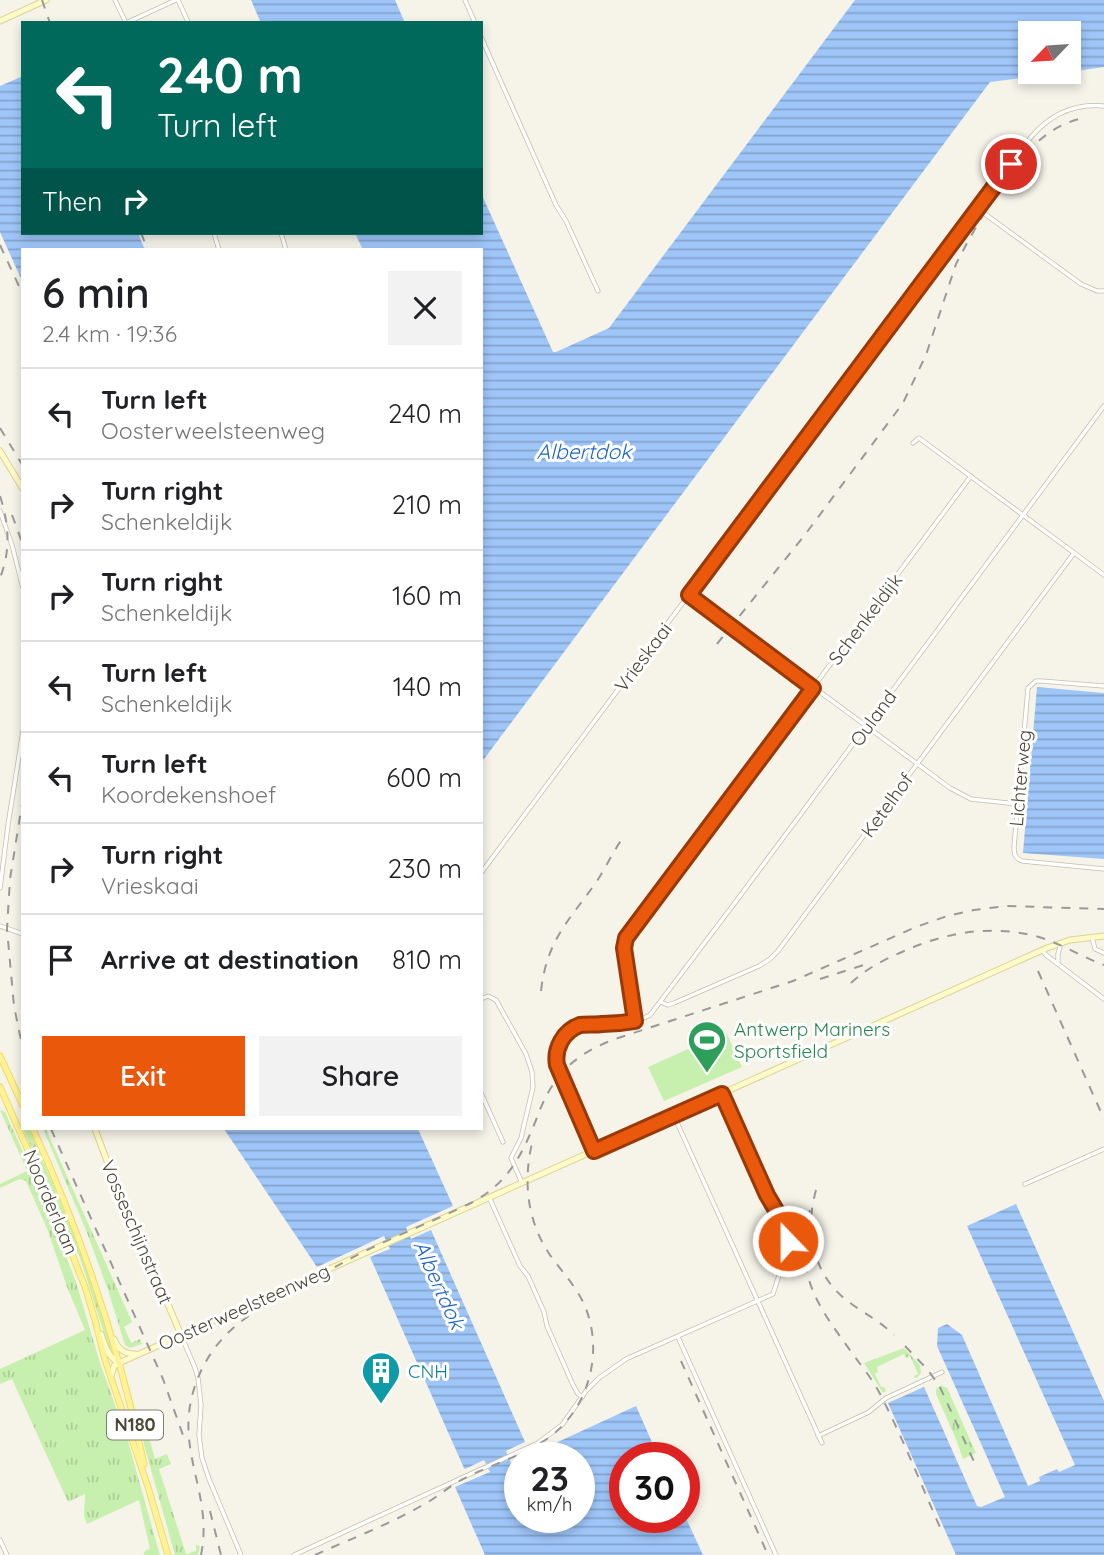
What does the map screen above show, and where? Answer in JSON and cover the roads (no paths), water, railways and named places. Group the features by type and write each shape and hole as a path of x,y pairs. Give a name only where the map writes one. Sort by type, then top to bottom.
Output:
{"main road":[{"path":"0,21 47,0"},
{"path":"0,452 21,486"},
{"path":"489,1197 1061,943 1104,936"},
{"path":"0,1056 21,1102"},
{"name":"Noorderlaan","path":"0,1087 73,1255 108,1353 119,1363"},
{"name":"Noorderlaan","path":"33,1130 77,1230 109,1326 168,1555"},
{"name":"Vosseschijnstraat","path":"94,1130 181,1335"},
{"name":"Oosterweelsteenweg","path":"119,1363 489,1197"},
{"name":"Noorderlaan","path":"95,1320 111,1380 149,1488"},
{"path":"109,1326 122,1351 139,1354"},
{"path":"111,1380 112,1370 119,1363"}],"street":[{"path":"115,0 125,21"},
{"path":"130,21 177,0 188,21"},
{"path":"465,0 474,21"},
{"path":"483,41 598,292"},
{"name":"Vrieskaai","path":"483,870 1040,126 1074,108 1087,105 1104,106"},
{"path":"978,209 1081,284 1104,292"},
{"name":"Ouland","path":"635,1021 650,1015 661,1002 1104,406"},
{"path":"913,443 919,438 1104,575"},
{"name":"Schenkeldijk","path":"635,1021 624,948 626,938 971,476"},
{"path":"0,511 21,580"},
{"name":"Ketelhof","path":"661,1002 672,1004 759,966 778,951 1074,553"},
{"path":"689,595 961,795 971,799 1017,804"},
{"name":"Lichterweg","path":"1104,686 1041,681 1028,688 1014,847 1014,854 1022,861 1104,869"},
{"path":"0,888 21,744"},
{"path":"0,926 21,933"},
{"path":"1092,937 1096,949 1104,953"},
{"path":"1059,964 1061,943"},
{"path":"1043,951 1104,999"},
{"path":"483,998 488,996 496,1000 526,1054 532,1072 533,1087 521,1138 511,1158 522,1184"},
{"path":"594,1151 557,1065 559,1044 567,1033 580,1026 635,1021"},
{"path":"294,1555 538,1443 552,1434 570,1416 599,1378 626,1359 773,1294 788,1247 788,1234 767,1195 722,1094"},
{"path":"483,1097 503,1142"},
{"path":"674,1116 822,1443"},
{"path":"1025,1184 1104,1149"},
{"path":"489,1197 520,1266 528,1276 573,1385 582,1397"},
{"path":"181,1335 198,1378 202,1458 241,1555"},
{"path":"678,1337 776,1555"},
{"path":"818,1436 869,1412 886,1398 942,1373"},
{"path":"0,1540 6,1555"}],"water":[{"path":"251,0 395,0 404,21 260,21"},
{"name":"Albertdok","path":"855,0 1104,0 1104,67 1082,70 1082,21 1018,21 1018,78 990,82 483,760 483,248 362,248 356,235 483,235 483,197 553,352 609,328"},
{"path":"21,77 21,235 139,235 144,248 21,248 21,279 0,232 0,86"},
{"path":"1037,687 1104,693 1104,859 1023,853"},
{"path":"225,1130 418,1130 453,1206 406,1227 411,1239 431,1230 525,1442 504,1442 504,1533 595,1533 595,1442 558,1442 636,1406 652,1442 609,1442 609,1533 693,1533 703,1555 485,1555 455,1487 490,1472 484,1460 464,1468 370,1257 390,1249 384,1236 317,1267"},
{"path":"1016,1204 1104,1401 1104,1555 956,1555 888,1403 924,1387 977,1506 981,1507 1005,1497 937,1346 938,1328 947,1324 962,1335 1028,1486 1040,1481 1039,1477 1075,1465 967,1226"}],"railway":[{"path":"42,0 49,21"},
{"path":"993,196 1020,160 1040,140 1052,131 1079,119"},
{"path":"717,644 804,536 903,403 926,355 956,264 998,189"},
{"path":"142,235 147,248"},
{"path":"0,245 21,291"},
{"path":"0,428 21,463"},
{"path":"0,496 8,537 0,578"},
{"path":"12,515 21,540"},
{"path":"21,810 10,879 7,929 14,1006 21,1040"},
{"path":"541,991 554,944 622,839"},
{"path":"201,1555 203,1517 190,1449 189,1413 196,1382 217,1345 231,1329 267,1305 365,1251 471,1203 495,1187 519,1157 552,1087 567,1067 582,1056 615,1039 793,981 947,916 1006,906 1104,909"},
{"path":"851,983 875,965 895,955 935,939 969,932 1004,931 1039,937 1104,965"},
{"path":"820,979 867,964"},
{"path":"1038,971 1104,1119"},
{"path":"51,1130 163,1379 184,1438"},
{"path":"315,1555 395,1519 461,1480 542,1442 559,1429 582,1397 593,1357 593,1337 581,1298 550,1255 536,1229 528,1187 532,1143"},
{"path":"816,1190 811,1220 818,1263 825,1276 845,1299 894,1335"},
{"path":"810,1210 805,1254 812,1289 830,1322 879,1392 943,1534"},
{"path":"905,1346 939,1385 976,1466"},
{"path":"681,1361 768,1555"},
{"path":"210,1511 221,1555"}],"place":[{"name":"Antwerp Mariners Sportsfield","path":"707,1074"},
{"name":"CNH","path":"381,1405"}]}
